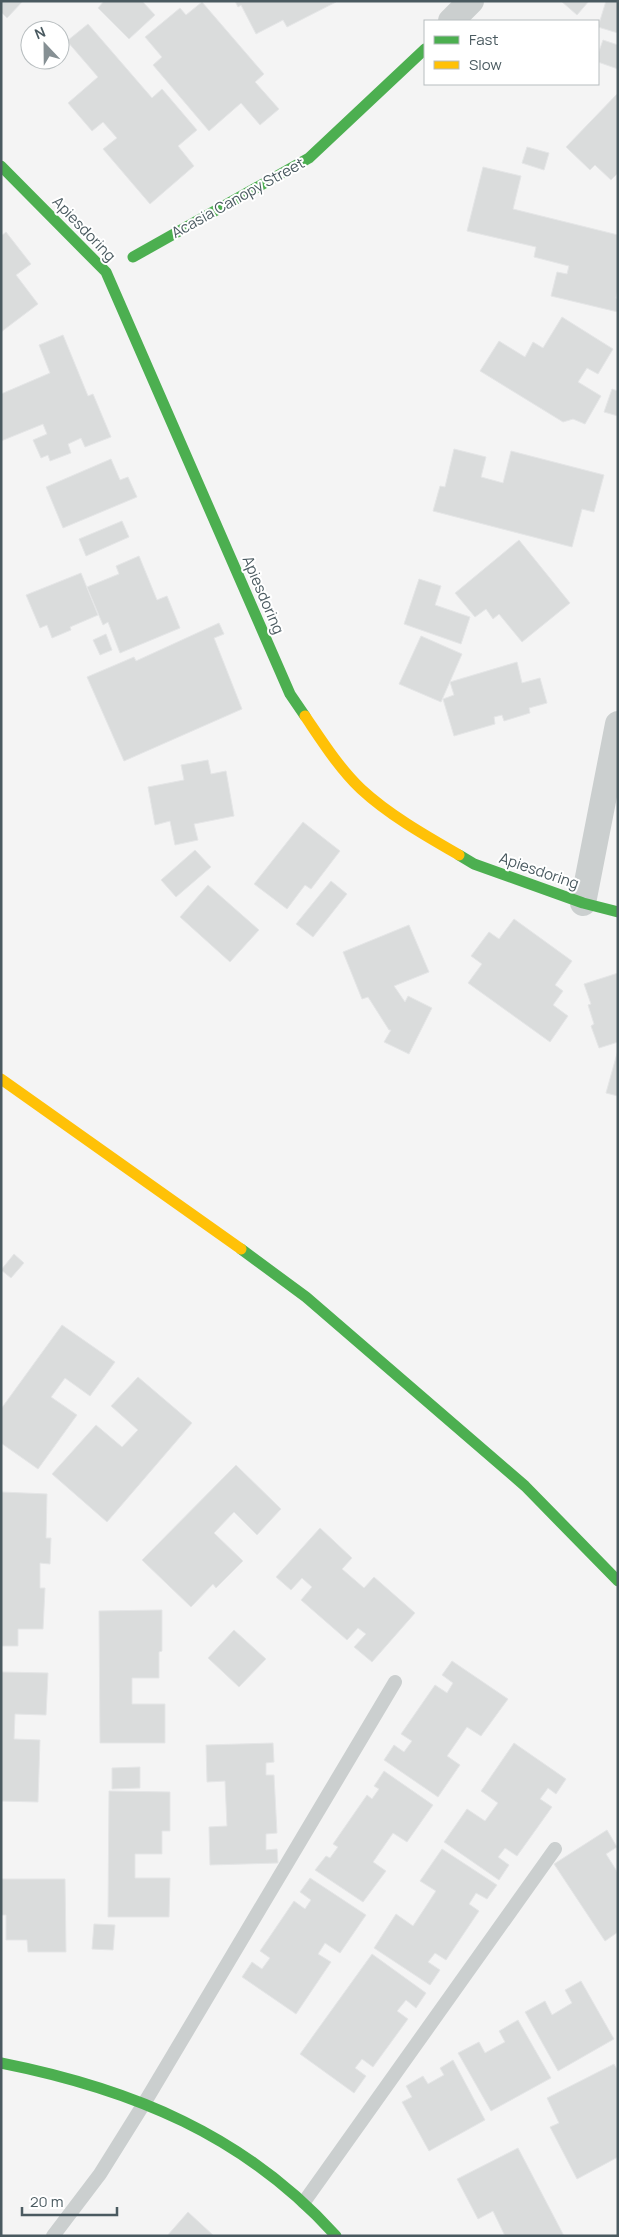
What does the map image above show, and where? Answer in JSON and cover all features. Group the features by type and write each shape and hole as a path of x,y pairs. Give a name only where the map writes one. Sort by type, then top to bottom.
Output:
{"street":[{"path":"453,20 470,1"},
{"name":"Acasia Canopy Street","path":"133,257 309,158 424,50"},
{"name":"Apiesdoring","path":"1,166 106,272 290,694 331,754 361,789 414,830 474,864 583,903 618,912"},
{"path":"583,903 618,724"},
{"path":"1,1079 191,1212 306,1297 525,1486 618,1581"},
{"path":"1,2063 39,2069 98,2085 145,2102 217,2138 269,2173 304,2202 336,2236"}],"lane":[{"path":"53,2236 100,2174 145,2102 395,1682"},
{"path":"304,2202 555,1849"}],"building":[{"path":"1,1 23,1 7,18 1,12"},
{"path":"104,1 142,1 155,15 129,39 98,8"},
{"path":"235,1 336,2 287,27 283,20 256,34 241,5 238,7"},
{"path":"561,1 589,1 577,15"},
{"path":"606,1 618,1 618,33 599,27"},
{"path":"202,2 264,74 255,82 279,109 260,125 241,103 209,131 153,65 162,57 145,37 180,8 186,15"},
{"path":"88,24 152,98 162,89 197,130 178,146 194,166 150,204 103,149 117,138 103,122 92,131 68,103 98,77 70,44 70,39"},
{"path":"603,40 618,45 618,69 599,62 599,51"},
{"path":"618,93 618,173 611,180 595,165 590,170 566,147"},
{"path":"527,147 549,153 544,170 522,163"},
{"path":"483,167 521,176 513,209 618,235 618,290 616,298 618,299 618,312 551,296 557,272 567,274 569,266 534,257 536,247 467,231"},
{"path":"6,232 31,264 16,275 38,304 1,332 1,236"},
{"path":"562,317 613,349 598,374 587,368 578,382 601,396 585,424 573,419 563,422 480,371 499,341 525,357 533,342 543,348"},
{"path":"63,335 88,396 93,394 111,437 85,447 81,438 68,444 71,453 50,461 48,455 41,458 33,440 47,434 43,424 1,441 1,394 50,373 39,345"},
{"path":"612,389 618,391 618,416 604,412"},
{"path":"454,449 486,457 481,477 503,483 511,451 604,475 594,512 582,509 572,547 433,511 440,486 445,487"},
{"path":"111,459 120,480 128,477 137,497 63,528 46,487"},
{"path":"122,521 129,537 86,556 79,539"},
{"path":"519,540 570,603 522,642 499,614 493,619 486,609 475,617 455,593"},
{"path":"139,556 157,600 167,596 180,628 120,653 108,622 103,625 87,587 119,574 116,566"},
{"path":"81,573 98,615 70,627 71,630 52,638 47,625 40,628 26,595"},
{"path":"419,579 441,586 435,605 470,617 461,644 404,624"},
{"path":"219,623 224,634 214,638 242,709 124,761 87,677 134,657 136,661"},
{"path":"106,634 112,650 100,655 93,640"},
{"path":"421,636 462,654 441,702 399,684"},
{"path":"517,662 522,683 540,678 547,703 529,708 530,713 504,721 502,715 494,717 495,724 454,736 443,699 454,695 450,682"},
{"path":"208,760 211,774 226,771 234,816 194,824 198,840 175,845 170,821 155,825 148,787 184,780 181,765"},
{"path":"303,822 340,851 311,889 305,885 287,909 254,884"},
{"path":"195,850 211,867 176,897 161,880"},
{"path":"331,881 347,894 313,937 296,924"},
{"path":"208,885 259,930 230,962 180,917"},
{"path":"514,919 572,961 555,985 563,991 553,1005 568,1016 550,1042 468,983 482,964 471,956 489,932 499,939"},
{"path":"409,925 429,972 394,986 405,1002 408,996 432,1008 409,1054 384,1042 391,1030 389,1030 368,997 362,999 343,952"},
{"path":"618,973 618,1042 599,1048 591,1026 594,1024 588,1005 591,1004 584,984"},
{"path":"618,1050 618,1096 606,1093"},
{"path":"14,1254 24,1263 11,1278 1,1270"},
{"path":"62,1325 115,1362 90,1396 65,1378 51,1397 77,1415 38,1469 1,1443 1,1409"},
{"path":"138,1377 192,1423 107,1522 52,1474 96,1425 122,1447 138,1430 111,1406"},
{"path":"236,1465 281,1509 257,1535 234,1512 214,1533 243,1561 216,1588 213,1584 191,1607 142,1560"},
{"path":"1,1492 47,1494 46,1538 51,1538 50,1564 40,1563 40,1588 45,1588 43,1629 18,1629 18,1646 1,1646"},
{"path":"320,1528 352,1558 342,1569 364,1588 374,1577 415,1613 372,1662 354,1647 366,1634 358,1628 347,1640 301,1600 312,1587 302,1578 291,1590 276,1577"},
{"path":"162,1610 162,1651 159,1652 159,1678 132,1678 132,1704 165,1704 165,1743 100,1743 99,1611"},
{"path":"234,1630 266,1659 239,1687 208,1658"},
{"path":"452,1661 508,1699 481,1736 467,1727 447,1756 460,1765 438,1797 384,1760 394,1745 404,1752 412,1741 401,1734 435,1685 447,1693 453,1683 442,1675"},
{"path":"1,1672 48,1673 46,1715 15,1714 14,1739 40,1740 38,1802 1,1801"},
{"path":"273,1743 274,1762 266,1763 266,1775 274,1775 277,1833 266,1834 266,1850 277,1849 278,1863 210,1865 209,1827 227,1826 225,1781 207,1782 206,1745"},
{"path":"514,1743 566,1779 556,1794 548,1788 540,1799 552,1807 517,1856 505,1848 498,1857 509,1865 499,1880 444,1842 467,1809 485,1821 498,1803 481,1791"},
{"path":"140,1767 140,1788 112,1789 112,1768"},
{"path":"384,1771 433,1805 407,1842 393,1833 373,1862 386,1871 363,1902 315,1870 326,1856 330,1858 338,1847 333,1844 367,1795 372,1799 379,1789 374,1786"},
{"path":"109,1791 170,1792 170,1831 162,1831 162,1854 135,1854 135,1878 170,1878 169,1917 108,1917"},
{"path":"607,1830 617,1847 606,1854 618,1873 618,1932 605,1941 554,1864"},
{"path":"442,1849 497,1885 487,1899 476,1893 469,1904 479,1911 446,1960 435,1953 428,1962 440,1970 430,1985 374,1948 396,1914 413,1926 436,1891 420,1881"},
{"path":"310,1878 366,1915 340,1953 325,1943 318,1954 331,1962 296,2014 242,1977 252,1962 262,1969 270,1958 260,1951 294,1901 305,1909 311,1900 300,1892"},
{"path":"1,1879 65,1879 66,1952 28,1952 27,1940 6,1940 6,1915 1,1915"},
{"path":"94,1924 115,1925 113,1950 92,1949"},
{"path":"372,1954 426,1993 416,2008 406,2000 397,2011 408,2019 373,2067 362,2059 355,2068 366,2076 354,2093 300,2054"},
{"path":"581,1981 614,2039 558,2071 525,2012 545,2001 552,2015 572,2003 565,1990"},
{"path":"518,2020 551,2078 491,2111 458,2053 479,2042 485,2053 505,2042 499,2031"},
{"path":"453,2060 485,2120 429,2151 402,2102 412,2097 406,2086 423,2076 428,2084 444,2075 440,2068"},
{"path":"614,2064 618,2071 618,2157 577,2179 550,2127 559,2123 547,2098"},
{"path":"518,2148 564,2236 505,2236 493,2211 478,2219 457,2179"},
{"path":"188,2212 214,2236 167,2236"}],"traffic: fast":[{"path":"133,257 309,158 424,50"},
{"path":"1,166 106,272 290,694 305,716"},
{"path":"459,855 474,864 583,903 618,912"},
{"path":"241,1249 306,1297 525,1486 618,1581"},
{"path":"1,2063 96,2087 183,2121 225,2144 264,2170 301,2201 336,2236"}],"traffic: slow":[{"path":"305,716 338,763 372,799 421,833 459,855"},
{"path":"1,1079 241,1249"}]}
